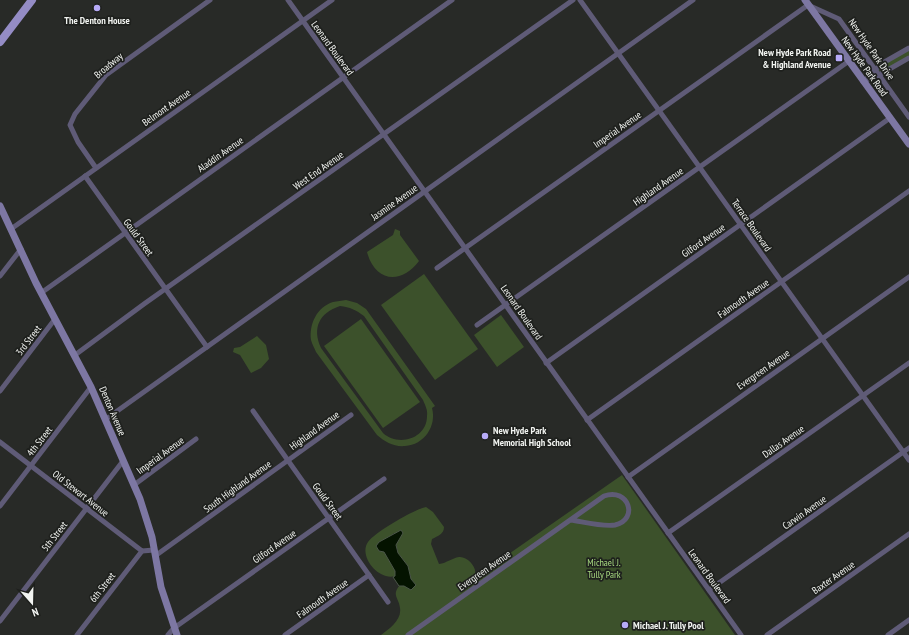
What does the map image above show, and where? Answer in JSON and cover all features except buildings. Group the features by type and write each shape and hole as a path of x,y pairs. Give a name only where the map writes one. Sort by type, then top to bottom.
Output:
{"main road":[{"path":"0,42 32,0"},
{"name":"New Hyde Park Road","path":"807,3 909,144"},
{"name":"Denton Avenue","path":"0,206 41,293 91,387 134,485 148,522 161,588 175,631"}],"street":[{"name":"Broadway","path":"96,168 72,132 70,125 75,114 106,75 210,0"},
{"name":"Leonard Boulevard","path":"288,0 741,635"},
{"name":"Belmont Avenue","path":"11,229 332,0"},
{"name":"Aladdin Avenue","path":"41,293 452,0"},
{"name":"West End Avenue","path":"75,355 573,0"},
{"name":"Terrace Boulevard","path":"580,0 909,460"},
{"name":"Jasmine Avenue","path":"106,419 693,0"},
{"name":"New Hyde Park Drive","path":"807,3 839,19 909,117"},
{"name":"Imperial Avenue","path":"437,268 659,111 807,3"},
{"path":"863,82 881,64 909,48"},
{"path":"863,82 879,76 909,58"},
{"name":"Highland Avenue","path":"477,325 849,61"},
{"name":"Gilford Avenue","path":"546,363 890,118"},
{"name":"Gould Street","path":"85,176 207,347"},
{"name":"Falmouth Avenue","path":"587,420 909,191"},
{"path":"0,276 20,250"},
{"name":"Evergreen Avenue","path":"628,477 909,277"},
{"name":"3rd Street","path":"0,390 55,319"},
{"name":"Dallas Avenue","path":"668,534 909,363"},
{"name":"4th Street","path":"0,506 91,387"},
{"name":"Gould Street","path":"253,411 388,602"},
{"name":"Highland Avenue","path":"288,461 351,415"},
{"name":"Imperial Avenue","path":"134,485 196,439"},
{"name":"Old Stewart Avenue","path":"0,442 142,551"},
{"name":"Carwin Avenue","path":"709,590 909,448"},
{"name":"5th Street","path":"0,621 123,461"},
{"name":"South Highland Avenue","path":"155,553 197,526 288,461"},
{"name":"Gilford Avenue","path":"168,635 384,478"},
{"name":"Evergreen Avenue","path":"408,635 604,496 613,494 622,497 628,507 628,513 625,520 614,525 571,520"},
{"name":"Baxter Avenue","path":"767,635 909,534"},
{"path":"142,551 155,553"},
{"name":"6th Street","path":"77,635 142,551"},
{"name":"Falmouth Avenue","path":"285,635 369,575"},
{"path":"888,635 909,620"}],"green space":[{"path":"909,49 909,57 887,70 877,71 882,64"},
{"path":"395,229 400,231 400,235 419,261 412,269 404,274 397,277 389,277 376,269 367,252 393,235"},
{"path":"424,274 478,349 435,380 381,305"},
{"path":"346,300 357,303 366,309 435,406 432,408 433,421 431,428 423,438 412,445 393,445 377,435 316,352 311,340 311,328 315,317 327,304","holes":["344,306 353,309 364,316 423,400 427,412 426,424 417,435 404,440 389,437 383,433 321,348 317,334 319,322 322,317 333,309"]},
{"path":"501,315 524,347 497,367 474,335"},
{"path":"361,319 420,402 383,428 324,346"},
{"path":"257,336 266,345 269,359 261,368 251,373 240,355 233,352 234,348 240,347"},
{"name":"Michael J. Tully Park","path":"622,475 735,635 381,635 394,624 399,616 400,608 396,596 397,588 400,585 416,585 411,579 408,566 398,553 394,533 388,538 379,542 395,571 395,576 389,577 383,575 372,566 368,560 366,548 368,542 387,527 413,512 426,507 433,512 444,527 442,533 432,539 431,544 439,564 459,557 468,560 473,565 475,574 467,583"}],"shaded area":[{"path":"401,530 403,533 396,545 398,553 408,566 411,579 416,585 411,590 404,586 399,586 393,577 395,576 395,571 384,552 379,551 376,546 379,542"}],"place":[{"name":"The Denton House","path":"97,8"},
{"name":"New Hyde Park Road & Highland Avenue","path":"839,58"},
{"name":"New Hyde Park Memorial High School","path":"485,436"},
{"name":"Michael J. Tully Pool","path":"625,625"}]}
